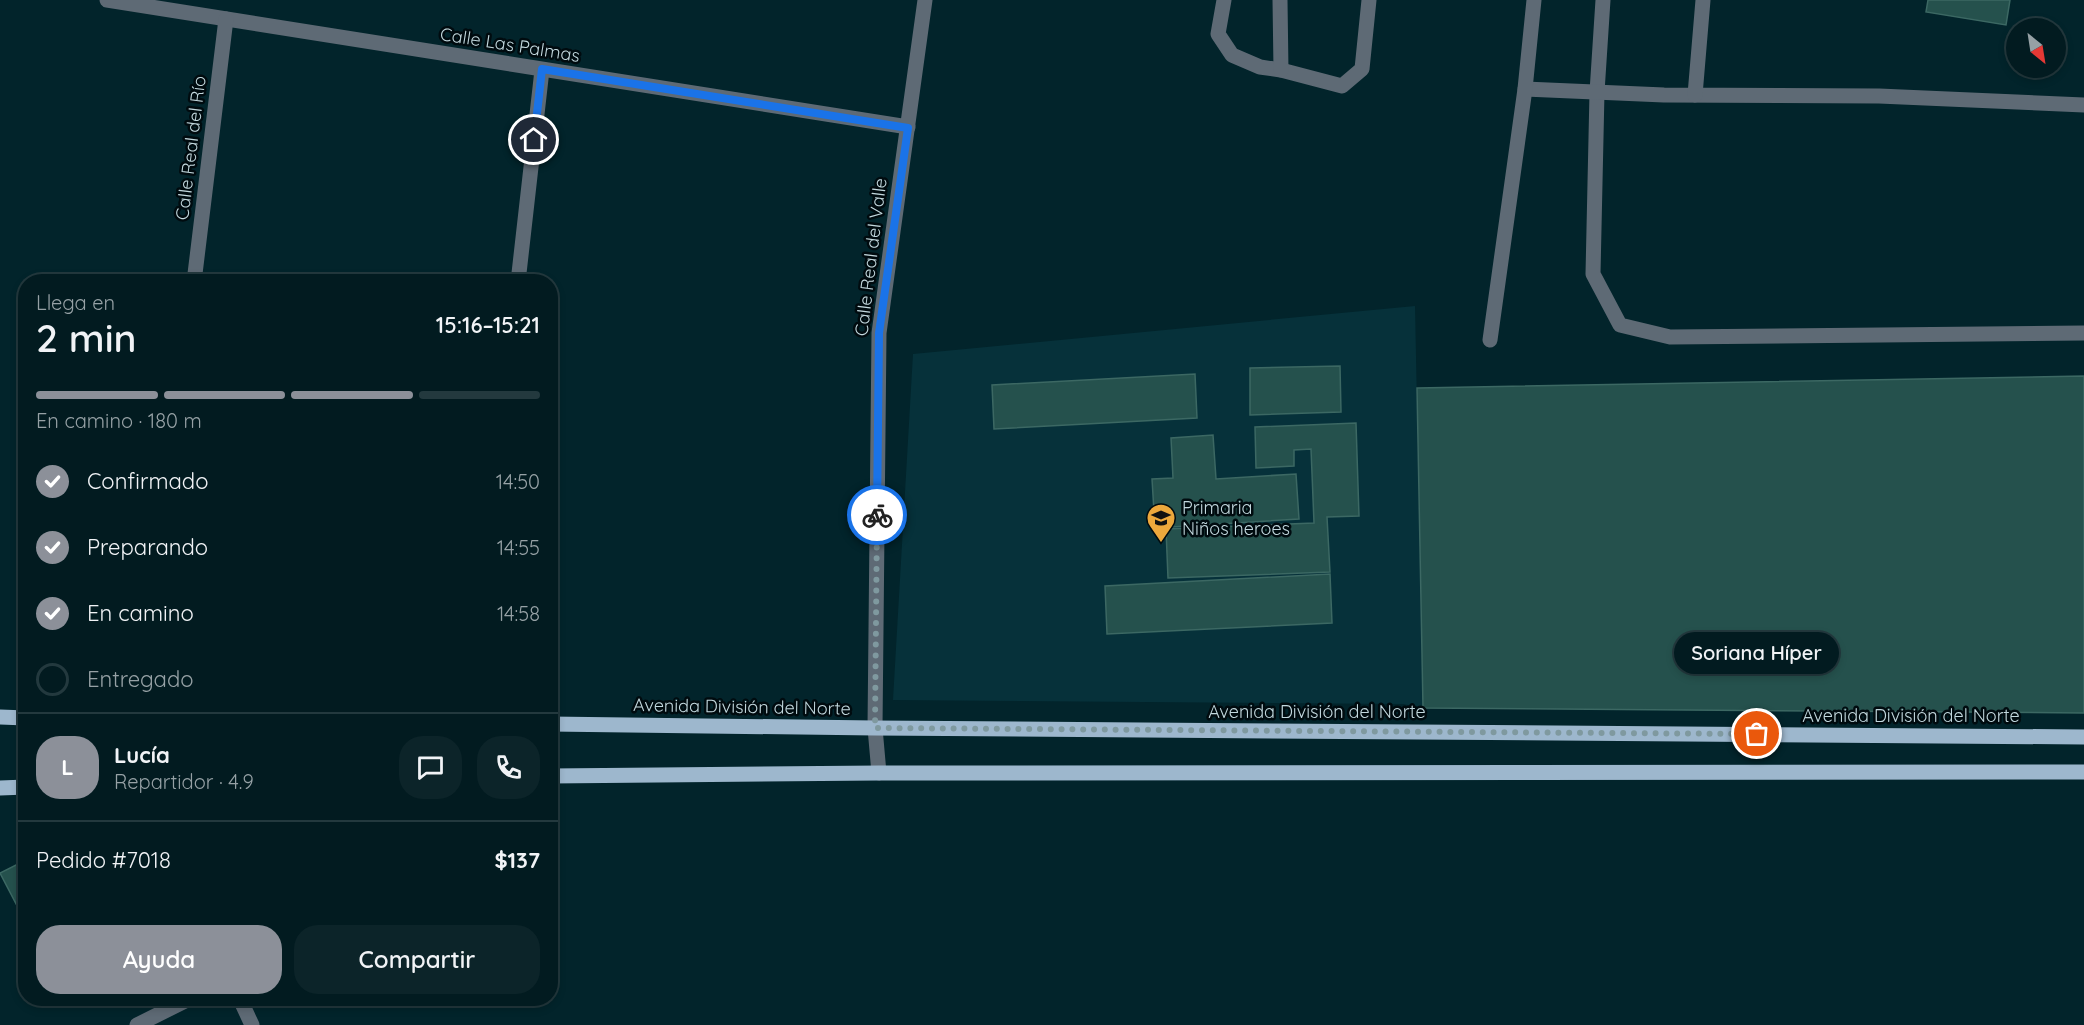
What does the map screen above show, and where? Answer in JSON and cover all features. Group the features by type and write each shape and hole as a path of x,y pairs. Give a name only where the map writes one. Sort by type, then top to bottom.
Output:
{"main road":[{"path":"0,717 18,718"},
{"name":"Avenida División del Norte","path":"558,724 2084,737"},
{"path":"558,776 879,773 2084,772"},
{"path":"0,788 18,787"}],"street":[{"name":"Calle Las Palmas","path":"107,0 908,128"},
{"name":"Calle Real del Valle","path":"879,773 875,728 879,333 925,0"},
{"path":"1224,0 1218,34 1232,54 1260,67 1281,70 1342,86 1362,69 1369,0"},
{"path":"1280,0 1281,70"},
{"path":"1490,339 1525,89 1534,0"},
{"path":"1603,0 1597,92 1593,274 1620,325 1670,337 2084,333"},
{"path":"1695,95 1703,0"},
{"name":"Calle Real del Río","path":"195,274 226,19"},
{"path":"519,274 542,69"},
{"path":"1525,89 1695,95 1879,96 2084,105"},
{"path":"137,1025 175,1006"},
{"path":"243,1006 252,1025"}],"shaded area":[{"name":"Primaria Niños heroes","path":"1415,306 1423,708 1403,704 893,700 913,354"}],"building":[{"path":"1928,0 2010,0 2006,25 1926,12"},
{"path":"1340,366 1341,412 1250,415 1250,368"},
{"path":"1195,374 1197,418 994,429 992,385"},
{"path":"2084,376 2084,713 1423,708 1417,388"},
{"path":"1356,423 1359,516 1327,517 1330,572 1168,578 1166,529 1314,523 1311,449 1294,450 1294,466 1256,468 1255,427"},
{"path":"1213,435 1216,479 1296,474 1299,519 1155,528 1152,479 1173,478 1171,438"},
{"path":"1330,574 1332,623 1107,634 1105,586"},
{"path":"18,864 18,908 0,873"}],"way so far":[{"path":"877,515 875,728 1757,734"}],"place":[{"name":"Primaria Niños heroes","path":"1161,544"},
{"name":"Soriana Híper","path":"1757,734"}],"route":[{"path":"534,140 542,69 908,128 879,333 877,515"}]}
